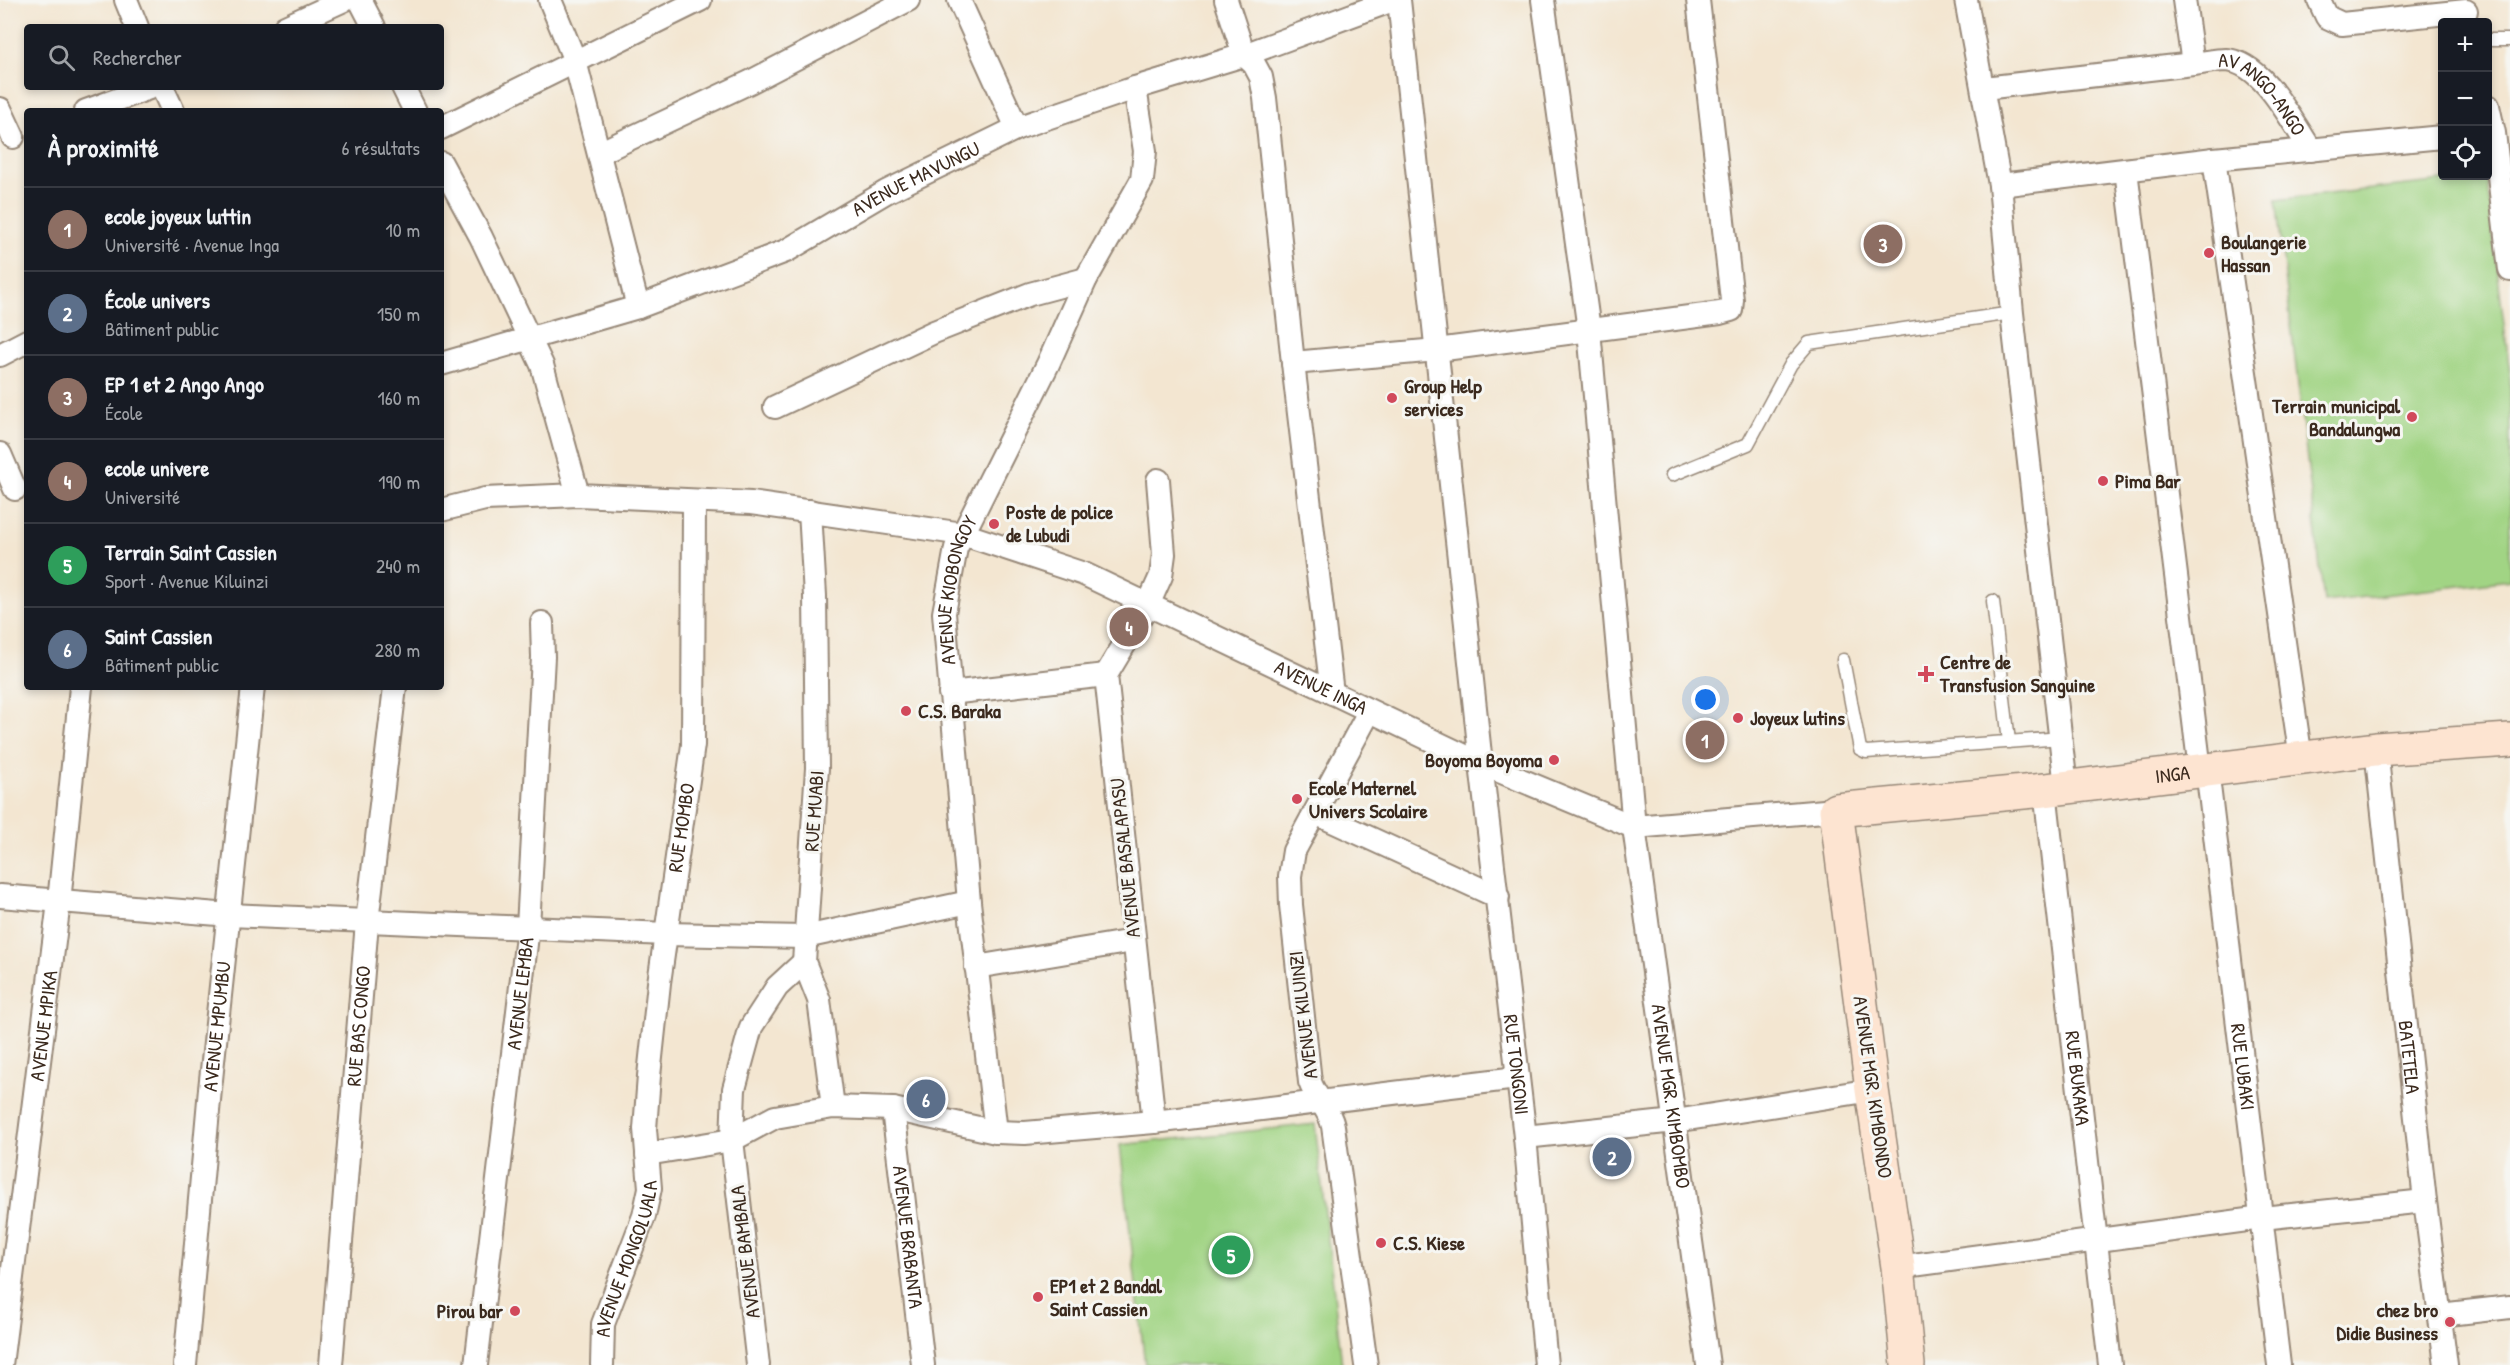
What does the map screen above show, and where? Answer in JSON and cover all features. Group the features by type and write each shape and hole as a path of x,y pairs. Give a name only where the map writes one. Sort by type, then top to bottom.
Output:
{"street":[{"path":"126,0 136,24"},
{"path":"292,24 344,0"},
{"path":"360,0 372,24"},
{"path":"550,0 575,61 638,307"},
{"path":"444,126 700,0"},
{"path":"599,153 750,82 908,0"},
{"path":"959,0 1017,128"},
{"path":"1226,0 1244,55 1254,64 1261,77 1265,98 1293,363 1332,693"},
{"name":"AVENUE MAVUNGU","path":"444,363 638,307 786,251 886,192 1017,128 1135,88 1244,55 1393,0"},
{"name":"RUE TONGONI","path":"1399,0 1481,764 1525,1137 1546,1365"},
{"name":"AVENUE MGR. KIMBOMBO","path":"1543,0 1589,330 1634,827 1708,1365"},
{"path":"1293,363 1437,350 1731,310 1732,300 1698,0"},
{"name":"RUE BUKAKA","path":"1966,0 2000,185 2012,313 2062,738 2056,789 2096,1240 2110,1365"},
{"name":"AV ANGO-ANGO","path":"2184,0 2193,64 2228,60 2250,68 2268,86 2311,150"},
{"path":"2319,0 2327,17 2342,24 2469,11"},
{"path":"1984,88 2193,64"},
{"name":"AVENUE KIOBONGOY","path":"996,1132 969,902 944,613 956,548 1048,364 1086,279 1142,180 1145,152 1135,88"},
{"path":"94,108 144,90"},
{"path":"163,90 172,108"},
{"path":"404,90 414,108"},
{"path":"0,109 13,137"},
{"path":"2497,132 2510,270"},
{"path":"2000,185 2214,159 2438,137"},
{"path":"2214,159 2301,759"},
{"path":"444,169 481,237 542,365 578,495"},
{"name":"RUE LUBAKI","path":"2126,170 2262,1218 2279,1365"},
{"path":"775,406 934,332 1030,294 1086,279"},
{"path":"0,355 24,343"},
{"path":"0,454 14,490"},
{"path":"950,693 1106,675 1148,604 1163,565 1158,480"},
{"name":"AVENUE INGA","path":"444,509 485,499 578,495 751,503 963,534 1084,574 1481,764 1634,827 1836,810"},
{"name":"RUE MOMBO","path":"647,1154 645,1129 649,1076 666,934 693,745 694,502"},
{"name":"RUE MUABI","path":"810,511 815,596 817,768 804,962 819,1000 833,1107"},
{"name":"AVENUE LEMBA","path":"477,1365 528,927 543,657 542,623"},
{"name":"AVENUE BASALAPASU","path":"1106,675 1154,1122"},
{"name":"AVENUE MPIKA","path":"2,1365 59,902 81,690"},
{"name":"AVENUE MPUMBU","path":"185,1365 210,1089 253,690"},
{"name":"RUE BAS CONGO","path":"331,1365 367,922 395,690"},
{"name":"AVENUE KILUINZI","path":"1366,1365 1333,1126 1330,1114 1314,1094 1310,1082 1290,876 1294,851 1369,712"},
{"name":"INGA","path":"1836,810 2056,789 2376,749 2510,740"},
{"name":"BATETELA","path":"2376,749 2425,1201 2446,1365"},
{"name":"AVENUE MGR. KIMBONDO","path":"1836,810 1872,1090 1898,1267 1908,1365"},
{"path":"1315,813 1498,897"},
{"path":"0,896 230,915 367,922 804,937 969,902"},
{"path":"976,967 1133,941"},
{"name":"AVENUE BAMBALA","path":"758,1365 732,1140 734,1089 751,1028 777,987 804,962"},
{"path":"647,1154 732,1140 750,1128 775,1117 833,1107 893,1108 996,1132 1025,1133 1154,1122 1517,1078"},
{"path":"1525,1137 1675,1121 1872,1090"},
{"name":"AVENUE BRABANTA","path":"893,1108 923,1365"},
{"name":"AVENUE MONGOLUALA","path":"602,1365 603,1324 644,1216 650,1188 647,1154"},
{"path":"1898,1267 2262,1218 2425,1201"},
{"path":"2440,1315 2510,1307"}],"lane":[{"path":"2492,40 2510,40"},
{"path":"1672,475 1748,444 1791,364 1809,343 2012,313"},
{"path":"1993,601 2009,742"},
{"path":"1843,660 1860,749 1866,752 2062,738"}],"green space":[{"path":"2451,180 2486,180 2510,374 2510,580 2324,602 2276,200"},
{"path":"1315,1124 1342,1365 1145,1365 1120,1145"}],"place":[{"name":"EP 1 et 2 Ango Ango","path":"1883,244"},
{"name":"Boulangerie Hassan","path":"2209,253"},
{"name":"Group Help services","path":"1392,398"},
{"name":"Terrain municipal Bandalungwa","path":"2412,417"},
{"name":"Pima Bar","path":"2103,481"},
{"name":"Poste de police de Lubudi","path":"994,524"},
{"name":"ecole univere","path":"1129,627"},
{"name":"Centre de Transfusion Sanguine","path":"1926,674"},
{"name":"C.S. Baraka","path":"906,711"},
{"name":"Joyeux lutins","path":"1738,718"},
{"name":"ecole joyeux luttin","path":"1705,740"},
{"name":"Boyoma Boyoma","path":"1554,760"},
{"name":"Ecole Maternel Univers Scolaire","path":"1297,799"},
{"name":"Saint Cassien","path":"926,1099"},
{"name":"École univers","path":"1612,1157"},
{"name":"C.S. Kiese","path":"1381,1243"},
{"name":"Terrain Saint Cassien","path":"1231,1255"},
{"name":"EP1 et 2 Bandal Saint Cassien","path":"1038,1297"},
{"name":"Pirou bar","path":"515,1311"},
{"name":"chez bro Didie Business","path":"2450,1322"}]}
